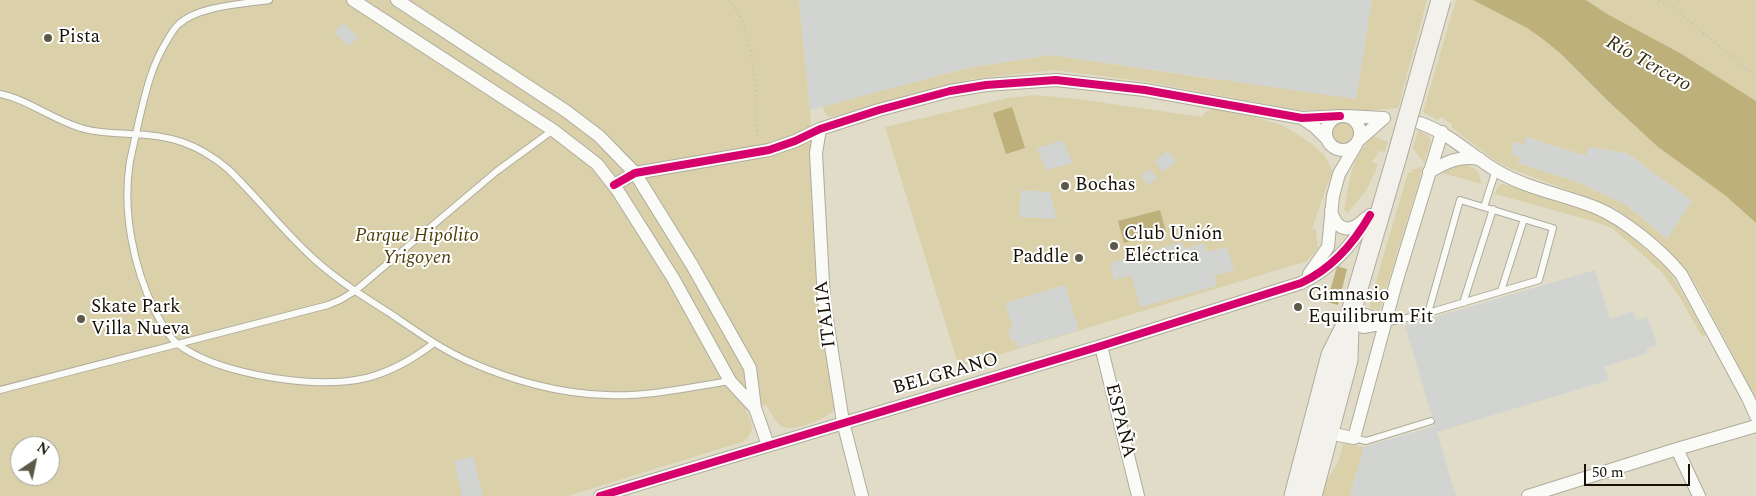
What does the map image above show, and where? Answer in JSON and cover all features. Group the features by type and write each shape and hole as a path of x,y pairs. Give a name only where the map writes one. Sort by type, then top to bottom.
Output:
{"main road":[{"path":"1294,496 1331,355 1349,319 1441,0"},
{"path":"1312,496 1348,360 1349,319"}],"street":[{"path":"353,0 554,130 597,164 614,185 673,278 730,381 755,408"},
{"path":"396,0 566,111 599,136 635,173 692,265 750,368 755,408 768,445"},
{"path":"614,185 635,173 757,152 795,141 820,129 879,110 969,87 1056,80 1145,90 1302,118 1343,116 1390,117 1344,150 1329,142"},
{"path":"1329,142 1328,124 1343,116"},
{"path":"1301,283 1316,266 1328,247 1333,196 1339,174 1357,142 1358,125 1343,116"},
{"path":"1302,118 1315,127 1329,142 1336,154 1339,174"},
{"path":"1420,123 1442,132 1496,170 1513,179 1585,204 1611,215 1632,228 1674,266 1687,283 1756,416"},
{"name":"ITALIA","path":"820,129 816,153 824,301 843,422 862,496"},
{"path":"1328,433 1354,438 1385,323 1442,132"},
{"path":"1429,172 1444,163 1456,159 1470,157 1481,159"},
{"name":"BELGRANO","path":"600,496 1101,346 1301,283 1318,274 1330,264 1360,232 1385,195"},
{"path":"1331,211 1337,224 1346,229 1360,224 1370,215"},
{"path":"1349,319 1366,315 1385,323"},
{"name":"ESPAÑA","path":"1101,346 1138,496"},
{"path":"1528,496 1756,426"},
{"path":"1677,449 1699,496"}],"lane":[{"path":"269,0 210,10 178,24 164,44 149,76 130,162 128,194 131,236 136,264 145,291 160,319 177,344 194,354 223,366 270,378 320,384 344,383 388,371 405,363 434,342"},
{"path":"0,94 16,98 79,128 92,131 165,137 196,147 217,160 240,180 293,240 316,261 355,291 434,342 466,360 498,373 567,391 607,395 643,394 730,381"},
{"path":"0,390 328,305 340,300 355,291 497,171 554,130"},
{"path":"1484,207 1496,170"},
{"path":"1385,323 1428,313 1539,280 1553,228 1460,200 1428,313"},
{"path":"1463,303 1493,210"},
{"path":"1501,291 1524,219"},
{"path":"1354,438 1366,441 1431,421"}],"path":[{"path":"729,0 735,6 748,38 757,97 757,152"},
{"path":"1659,0 1675,9 1756,77"}],"green space":[{"name":"Parque Hipólito Yrigoyen","path":"0,0 799,0 810,110 818,298 834,410 810,424 794,428 783,427 778,423 766,405 746,411 752,428 750,435 742,442 568,496 0,496"},
{"path":"1232,0 1427,0 1398,108 1364,111 1298,110 1147,82 1054,70 972,79 835,116 829,117 824,112 823,106 967,68 1051,55 1221,80 1231,54"},
{"path":"1456,0 1473,0 1527,28 1544,40 1658,147 1726,196 1756,223 1756,399 1698,288 1684,267 1639,225 1616,209 1497,162 1452,128 1452,124 1441,117 1437,120 1423,112","holes":["1527,137 1586,156 1589,147 1627,153 1692,201 1667,239 1628,206 1578,182 1518,163 1520,157 1511,154 1514,142 1524,145"]},
{"path":"1586,0 1756,0 1756,101 1680,53 1609,15"},
{"name":"Club Unión Eléctrica","path":"1035,95 1077,99 1202,117 1204,113 1215,108 1252,116 1284,126 1312,144 1325,156 1333,172 1312,229 1316,230 1318,248 1307,261 959,367 885,127 1008,98"},
{"path":"1343,120 1352,124 1356,133 1352,142 1343,146 1334,142 1330,133 1334,124"},
{"path":"1418,130 1429,136 1431,141 1424,163 1413,148"},
{"path":"1374,136 1388,142 1385,152 1380,151 1372,162 1378,164 1374,175 1367,189 1348,213 1344,210 1352,170 1360,152"},
{"path":"1465,164 1477,170 1482,184 1438,172 1440,169"},
{"path":"1423,166 1379,312 1370,307 1371,298 1408,173"},
{"path":"1501,184 1522,188 1598,215 1620,227 1666,267 1706,335 1702,336 1662,272 1612,228 1495,194"},
{"path":"1343,443 1364,447 1350,496 1320,496 1324,485 1339,460"}],"water":[{"name":"Río Tercero","path":"1473,0 1586,0 1609,15 1680,53 1756,101 1756,223 1726,196 1658,147 1544,40 1527,28"},
{"path":"1012,107 1025,148 1006,154 993,113"},
{"path":"1160,210 1166,232 1124,243 1118,221"},
{"path":"1337,266 1347,269 1338,305 1327,302"}],"building":[{"path":"799,0 1372,0 1356,99 1051,55 967,68 810,110"},
{"path":"343,23 358,37 349,46 334,33"},
{"path":"1526,137 1586,156 1589,147 1627,153 1692,201 1667,239 1628,206 1578,182 1518,163 1520,157 1511,154 1514,142 1524,145"},
{"path":"1063,140 1073,163 1046,170 1037,148"},
{"path":"1168,151 1176,162 1163,172 1155,161"},
{"path":"1150,169 1157,178 1148,185 1141,176"},
{"path":"1021,190 1050,192 1057,219 1019,217"},
{"path":"1182,242 1184,249 1204,243 1207,252 1227,247 1234,270 1214,276 1217,286 1140,307 1131,275 1114,280 1110,263"},
{"path":"1595,270 1610,319 1633,311 1636,320 1648,317 1657,345 1646,349 1648,353 1604,367 1609,380 1437,432 1434,425 1436,420 1432,416 1405,326"},
{"path":"1065,285 1079,330 1018,348 1016,340 1012,342 1008,330 1013,328 1005,303"},
{"path":"1435,426 1456,496 1350,496 1364,447"},
{"path":"473,456 483,496 462,496 454,461"}],"cycle path":[{"path":"614,185 635,173 769,150 795,141 820,129 879,110 950,91 986,85 1056,80 1145,90 1302,118 1340,116"},
{"path":"600,496 1101,346 1301,283 1332,263 1357,235 1370,215"}],"place":[{"name":"Pista","path":"48,38"},
{"name":"Bochas","path":"1065,186"},
{"name":"Club Unión Eléctrica","path":"1114,246"},
{"name":"Paddle","path":"1079,258"},
{"name":"Gimnasio Equilibrum Fit","path":"1298,307"},
{"name":"Skate Park Villa Nueva","path":"81,319"}]}
